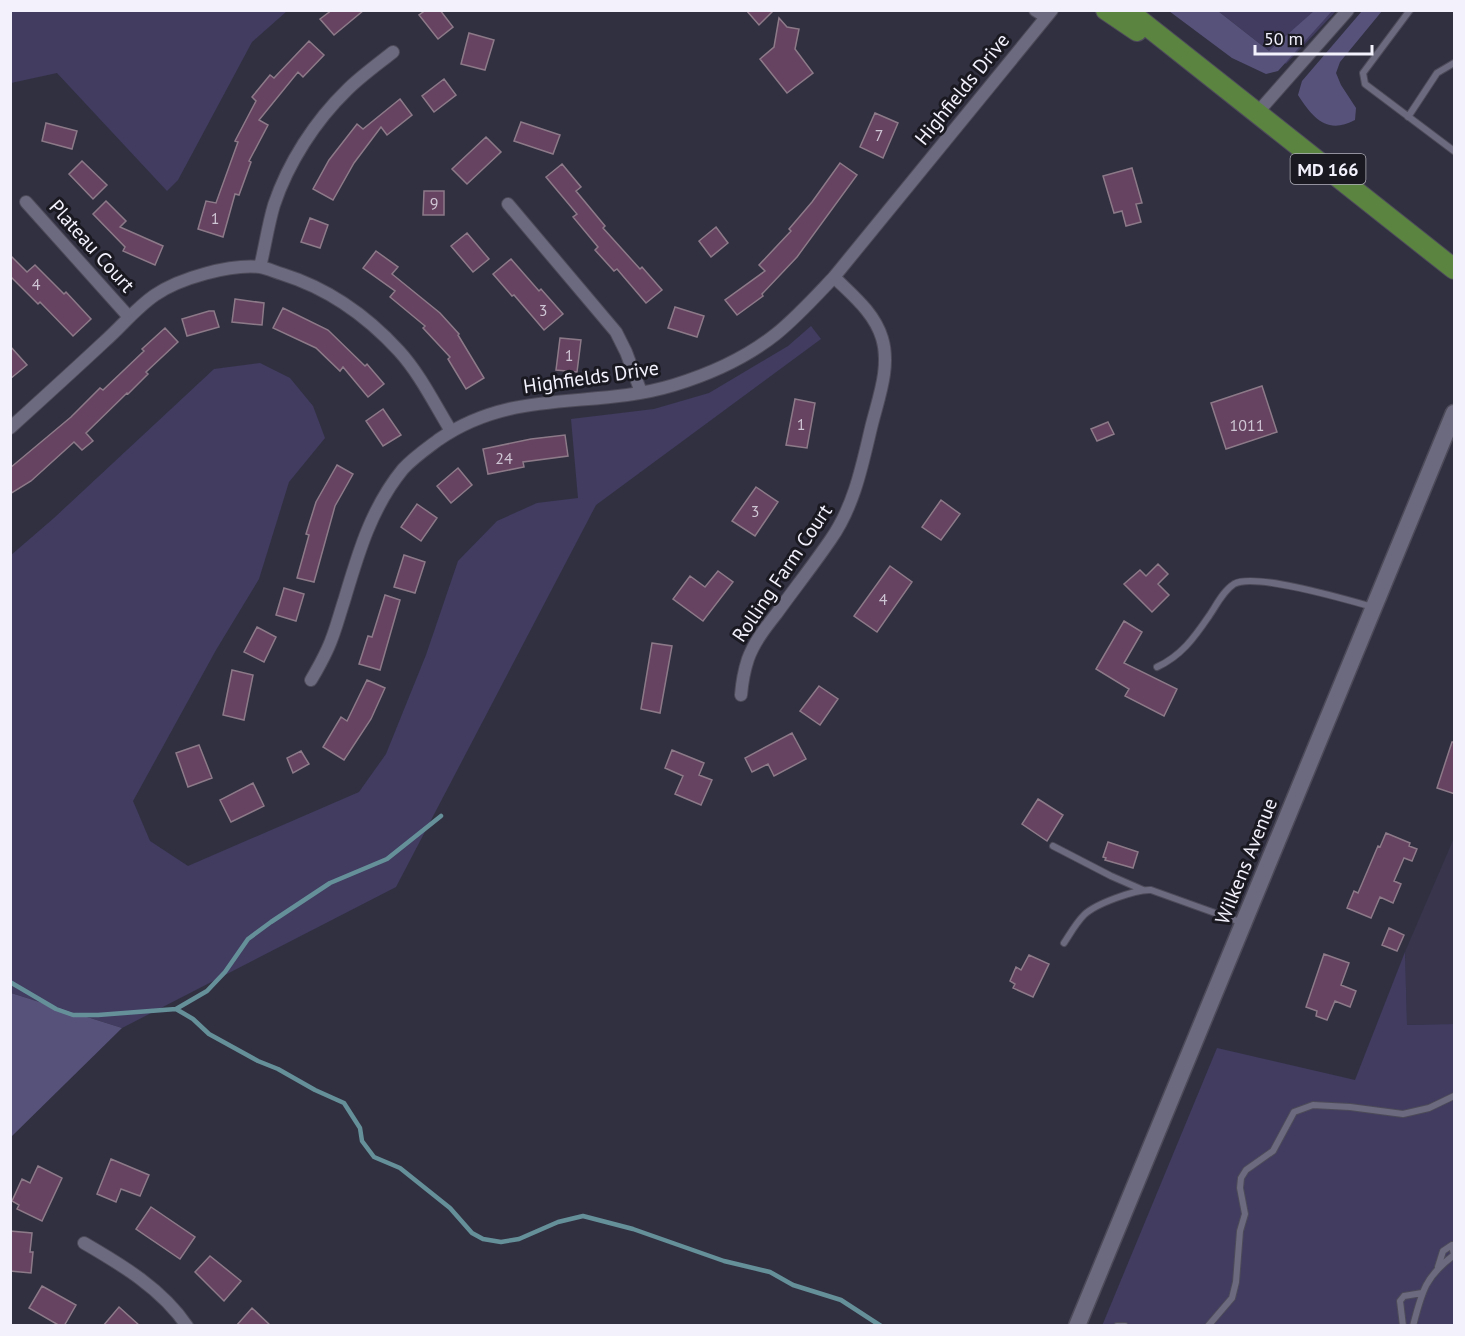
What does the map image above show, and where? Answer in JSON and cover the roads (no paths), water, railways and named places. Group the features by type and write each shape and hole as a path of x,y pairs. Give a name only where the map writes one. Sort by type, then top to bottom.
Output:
{"main road":[{"name":"MD 166","path":"1106,10 1153,43 1186,58"},
{"name":"MD 166","path":"1128,10 1455,269"},
{"name":"MD 166","path":"1144,10 1158,22 1186,58"},
{"name":"Wilkens Avenue","path":"1077,1326 1454,415"}],"street":[{"path":"1258,112 1348,10"},
{"name":"Highfields Drive","path":"311,680 329,647 358,553 371,520 385,493 405,466 452,431 475,418 527,404 641,392 672,385 707,373 740,357 775,335 803,310 834,277 1044,13"},
{"path":"260,267 274,205 303,146 321,120 347,90 393,52"},
{"name":"Plateau Court","path":"26,202 129,316"},
{"path":"508,204 616,332 641,392"},
{"path":"10,428 108,339 129,316 156,295 178,282 202,274 260,267 302,280 344,302 370,323 399,352 452,431"},
{"name":"Rolling Farm Court","path":"741,695 748,657 759,637 832,537 848,508 858,480 883,378 882,337 863,305 834,277"},
{"path":"84,1243 125,1267 157,1292 188,1326"}],"lane":[{"path":"1410,10 1363,73 1365,84 1455,152"},
{"path":"1408,117 1437,73 1455,63"},
{"path":"1157,667 1171,661 1191,642 1225,592 1239,581 1263,581 1325,594 1374,608"},
{"path":"1053,846 1143,890"},
{"path":"1064,943 1086,913 1126,894 1143,890 1151,890 1243,923"},
{"path":"1208,1326 1232,1298 1236,1282 1240,1231 1245,1214 1240,1188 1241,1178 1246,1170 1273,1151 1294,1112 1313,1105 1403,1114 1429,1108 1455,1096"},
{"path":"1413,1326 1422,1293 1438,1267"},
{"path":"1403,1326 1400,1301 1404,1296 1422,1293"},
{"path":"1117,1326 1125,1326"}],"waterway":[{"path":"176,1009 207,991 225,972 248,939 271,922 330,883 387,859 441,816"},
{"path":"10,982 56,1009 73,1015 176,1009 193,1019 209,1034 344,1103 360,1128 362,1141 374,1157 400,1168 450,1208 472,1233 483,1239 501,1242 519,1239 558,1222 583,1216 633,1229 724,1261 770,1272 793,1285 841,1300 881,1326"}]}
